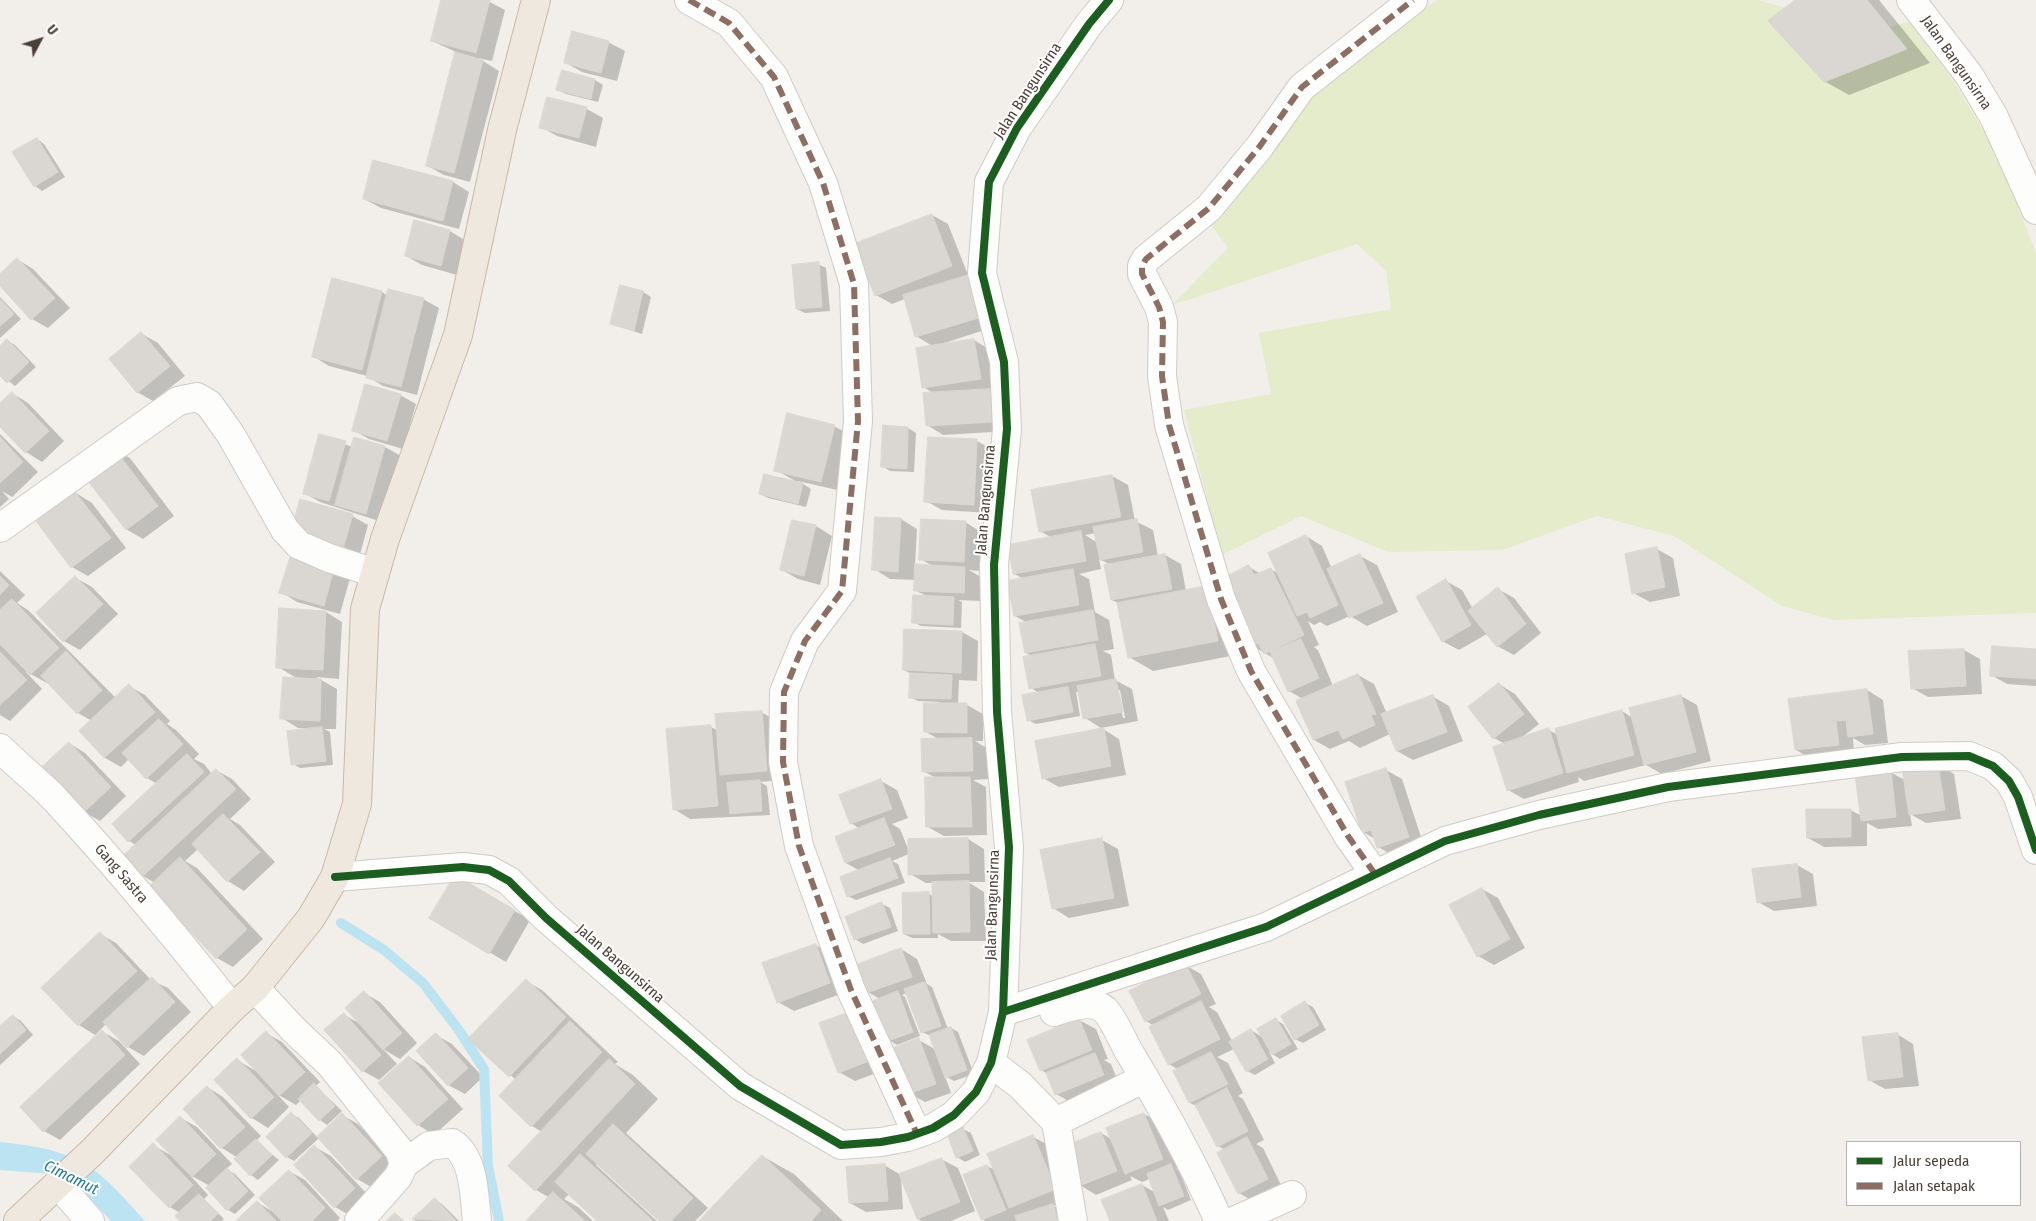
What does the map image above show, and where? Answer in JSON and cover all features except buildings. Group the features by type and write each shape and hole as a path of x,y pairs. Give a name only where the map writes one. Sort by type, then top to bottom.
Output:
{"highway":[{"path":"18,1221 92,1152 232,1008 255,988 311,918 335,877 357,804 365,609 385,538 458,335 502,130 536,0"}],"street":[{"path":"689,0 729,23 774,77 823,183 854,284 858,421 842,591 805,641 784,692 783,762 799,846 851,990 916,1134"},
{"name":"Jalan Bangunsirna","path":"335,877 453,867 489,870 509,881 546,918 740,1086 841,1145 881,1142 916,1134 932,1128 954,1115 976,1092 991,1063 1001,1020 1009,847 997,712 994,565 1007,429 1004,362 982,273 989,182 1017,128 1089,24 1109,0"},
{"path":"1375,874 1348,836 1251,671 1221,599 1169,425 1162,376 1163,322 1159,307 1142,274 1142,266 1146,259 1209,208 1260,146 1302,87 1414,0"},
{"name":"Jalan Bangunsirna","path":"1911,0 1969,75 1994,117 2036,210"},
{"path":"0,528 178,401 197,397 209,404 235,443 285,530 299,545 329,558 375,573"},
{"name":"Gang Sastra","path":"0,748 51,796 123,876 179,941 232,1008"},
{"path":"1001,1020 1266,927 1445,841 1539,815 1668,787 1902,756 1969,756 1988,764 2009,781 2030,817 2036,850"},
{"path":"255,988 293,1029 330,1064 399,1150 404,1164"},
{"path":"1001,1020 1076,1005 1092,1005 1105,1010 1145,1078 1204,1188 1219,1221"},
{"path":"991,1063 1020,1085 1056,1122 1073,1221"},
{"path":"1056,1122 1145,1078"},
{"path":"359,1221 398,1177 404,1164 429,1146 441,1143 452,1143 461,1149 470,1172 477,1221"},
{"path":"58,1184 90,1221"},
{"path":"1234,1221 1292,1195"}],"green space":[{"path":"1438,0 1757,0 1794,10 1810,46 1909,22 1954,82 1996,151 2036,253 2036,613 1834,620 1782,606 1674,536 1597,516 1502,550 1388,552 1301,516 1222,555 1184,410 1271,394 1259,333 1391,309 1386,271 1357,244 1172,305 1228,248 1208,221 1247,185 1310,99 1404,21"}],"water":[{"name":"Cimamut","path":"0,1142 48,1150 67,1155 83,1163 112,1185 145,1221 111,1221 83,1191 52,1174 0,1170"}],"waterway":[{"path":"341,923 384,950 423,983 458,1029 484,1069 488,1166 499,1221"}],"marked path":[{"path":"689,0 729,23 774,77 823,183 854,284 858,421 842,591 805,641 784,692 783,762 799,846 851,990 917,1134"},
{"path":"1375,874 1348,836 1251,671 1221,599 1169,425 1162,376 1163,322 1159,307 1142,274 1142,266 1146,259 1209,208 1260,146 1302,87 1413,0"}],"cycle path":[{"path":"335,877 463,867 489,870 509,881 546,918 740,1086 841,1145 881,1142 908,1137 933,1128 954,1115 976,1092 991,1063 1003,1012 1009,847 997,712 994,565 1007,429 1004,362 982,273 989,182 1017,128 1089,24 1109,0"},
{"path":"1003,1012 1266,927 1445,841 1539,815 1668,787 1902,757 1969,756 1993,766 2009,781 2018,797 2036,850"}]}
